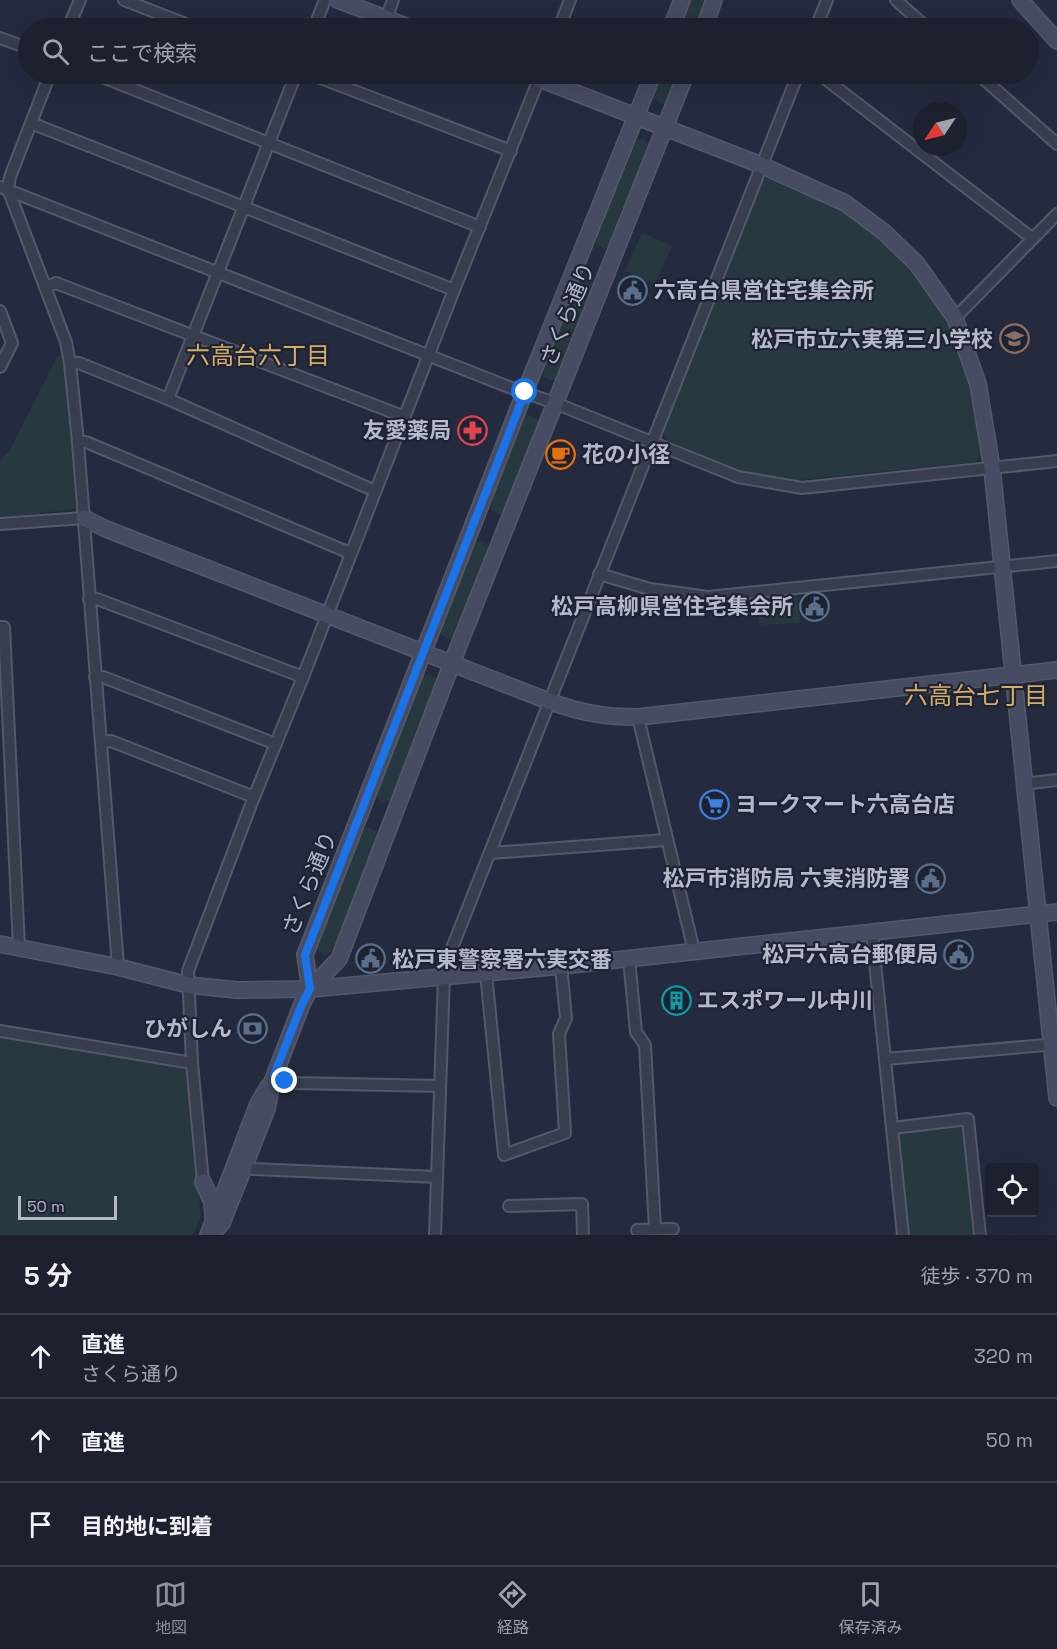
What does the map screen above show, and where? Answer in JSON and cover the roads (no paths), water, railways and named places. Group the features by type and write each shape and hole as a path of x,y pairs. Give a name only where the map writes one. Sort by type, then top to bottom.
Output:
{"street":[{"path":"72,18 80,0"},
{"path":"124,0 170,18"},
{"path":"318,18 325,0"},
{"path":"338,0 383,18"},
{"path":"386,18 393,0"},
{"path":"563,18 570,0"},
{"path":"675,18 682,0"},
{"path":"708,18 714,0"},
{"path":"820,18 827,0"},
{"path":"896,0 916,18"},
{"path":"1020,0 1036,18"},
{"path":"1039,21 1057,41"},
{"path":"0,38 18,44"},
{"path":"4,188 46,84"},
{"path":"120,84 480,227"},
{"path":"168,399 292,84"},
{"path":"336,84 511,151"},
{"path":"213,1219 212,1202 203,1182 192,1063 188,985 190,965 326,614 511,151 533,84"},
{"path":"558,84 665,129 761,165 845,203 884,232 917,264 955,318 978,384 992,468 1023,784 1054,1044 1057,1098"},
{"name":"さくら通り","path":"310,989 305,955 525,392 649,84"},
{"name":"さくら通り","path":"310,989 339,958 452,664 682,84"},
{"path":"435,1235 444,977 448,958 794,84"},
{"path":"832,84 1033,239"},
{"path":"989,84 1057,144"},
{"path":"31,123 454,290"},
{"path":"4,188 514,389 555,403 738,477 802,488 1057,461"},
{"path":"4,188 66,342 70,363 118,967"},
{"path":"955,318 1057,214"},
{"path":"45,287 56,283 405,417"},
{"path":"0,311 12,342 0,367"},
{"path":"70,363 78,363 168,399 375,491"},
{"path":"78,442 86,441 351,553"},
{"path":"0,524 84,518 106,529 551,702 584,713 609,717 638,717 1057,670"},
{"path":"599,574 650,588 708,597 1057,561"},
{"path":"89,599 97,599 303,677"},
{"path":"0,627 4,627 5,763 19,947"},
{"path":"95,677 103,678 276,744"},
{"path":"638,717 694,951"},
{"path":"101,742 111,741 254,797"},
{"path":"1023,784 1057,780"},
{"path":"490,854 666,840"},
{"path":"0,944 118,967 188,985 237,990 310,989 629,959 1057,912"},
{"path":"872,933 903,1235"},
{"path":"629,959 636,1032 645,1045 655,1229"},
{"path":"486,972 504,1155 565,1133 559,1034 566,1018 561,966"},
{"path":"210,1235 224,1188 258,1104 273,1079 310,989"},
{"path":"0,1031 192,1063"},
{"path":"885,1059 1054,1044"},
{"path":"273,1079 292,1083 441,1086"},
{"path":"210,1235 222,1223 267,1109 273,1079"},
{"path":"892,1128 968,1119 980,1235"},
{"path":"245,1165 253,1169 437,1177"},
{"path":"203,1182 216,1191 224,1188"},
{"path":"509,1206 582,1204 583,1235"},
{"path":"637,1230 673,1229"}],"place":[{"name":"六高台県営住宅集会所","path":"633,290"},
{"name":"松戸市立六実第三小学校","path":"1014,339"},
{"name":"友愛薬局","path":"472,430"},
{"name":"花の小径","path":"561,454"},
{"name":"松戸高柳県営住宅集会所","path":"814,606"},
{"name":"ヨークマート六高台店","path":"714,804"},
{"name":"松戸市消防局 六実消防署","path":"931,878"},
{"name":"松戸六高台郵便局","path":"959,954"},
{"name":"松戸東警察署六実交番","path":"371,959"},
{"name":"エスポワール中川","path":"676,1000"},
{"name":"ひがしん","path":"253,1028"}],"district":[{"name":"六高台六丁目","path":"258,356"},
{"name":"六高台七丁目","path":"976,696"}]}
